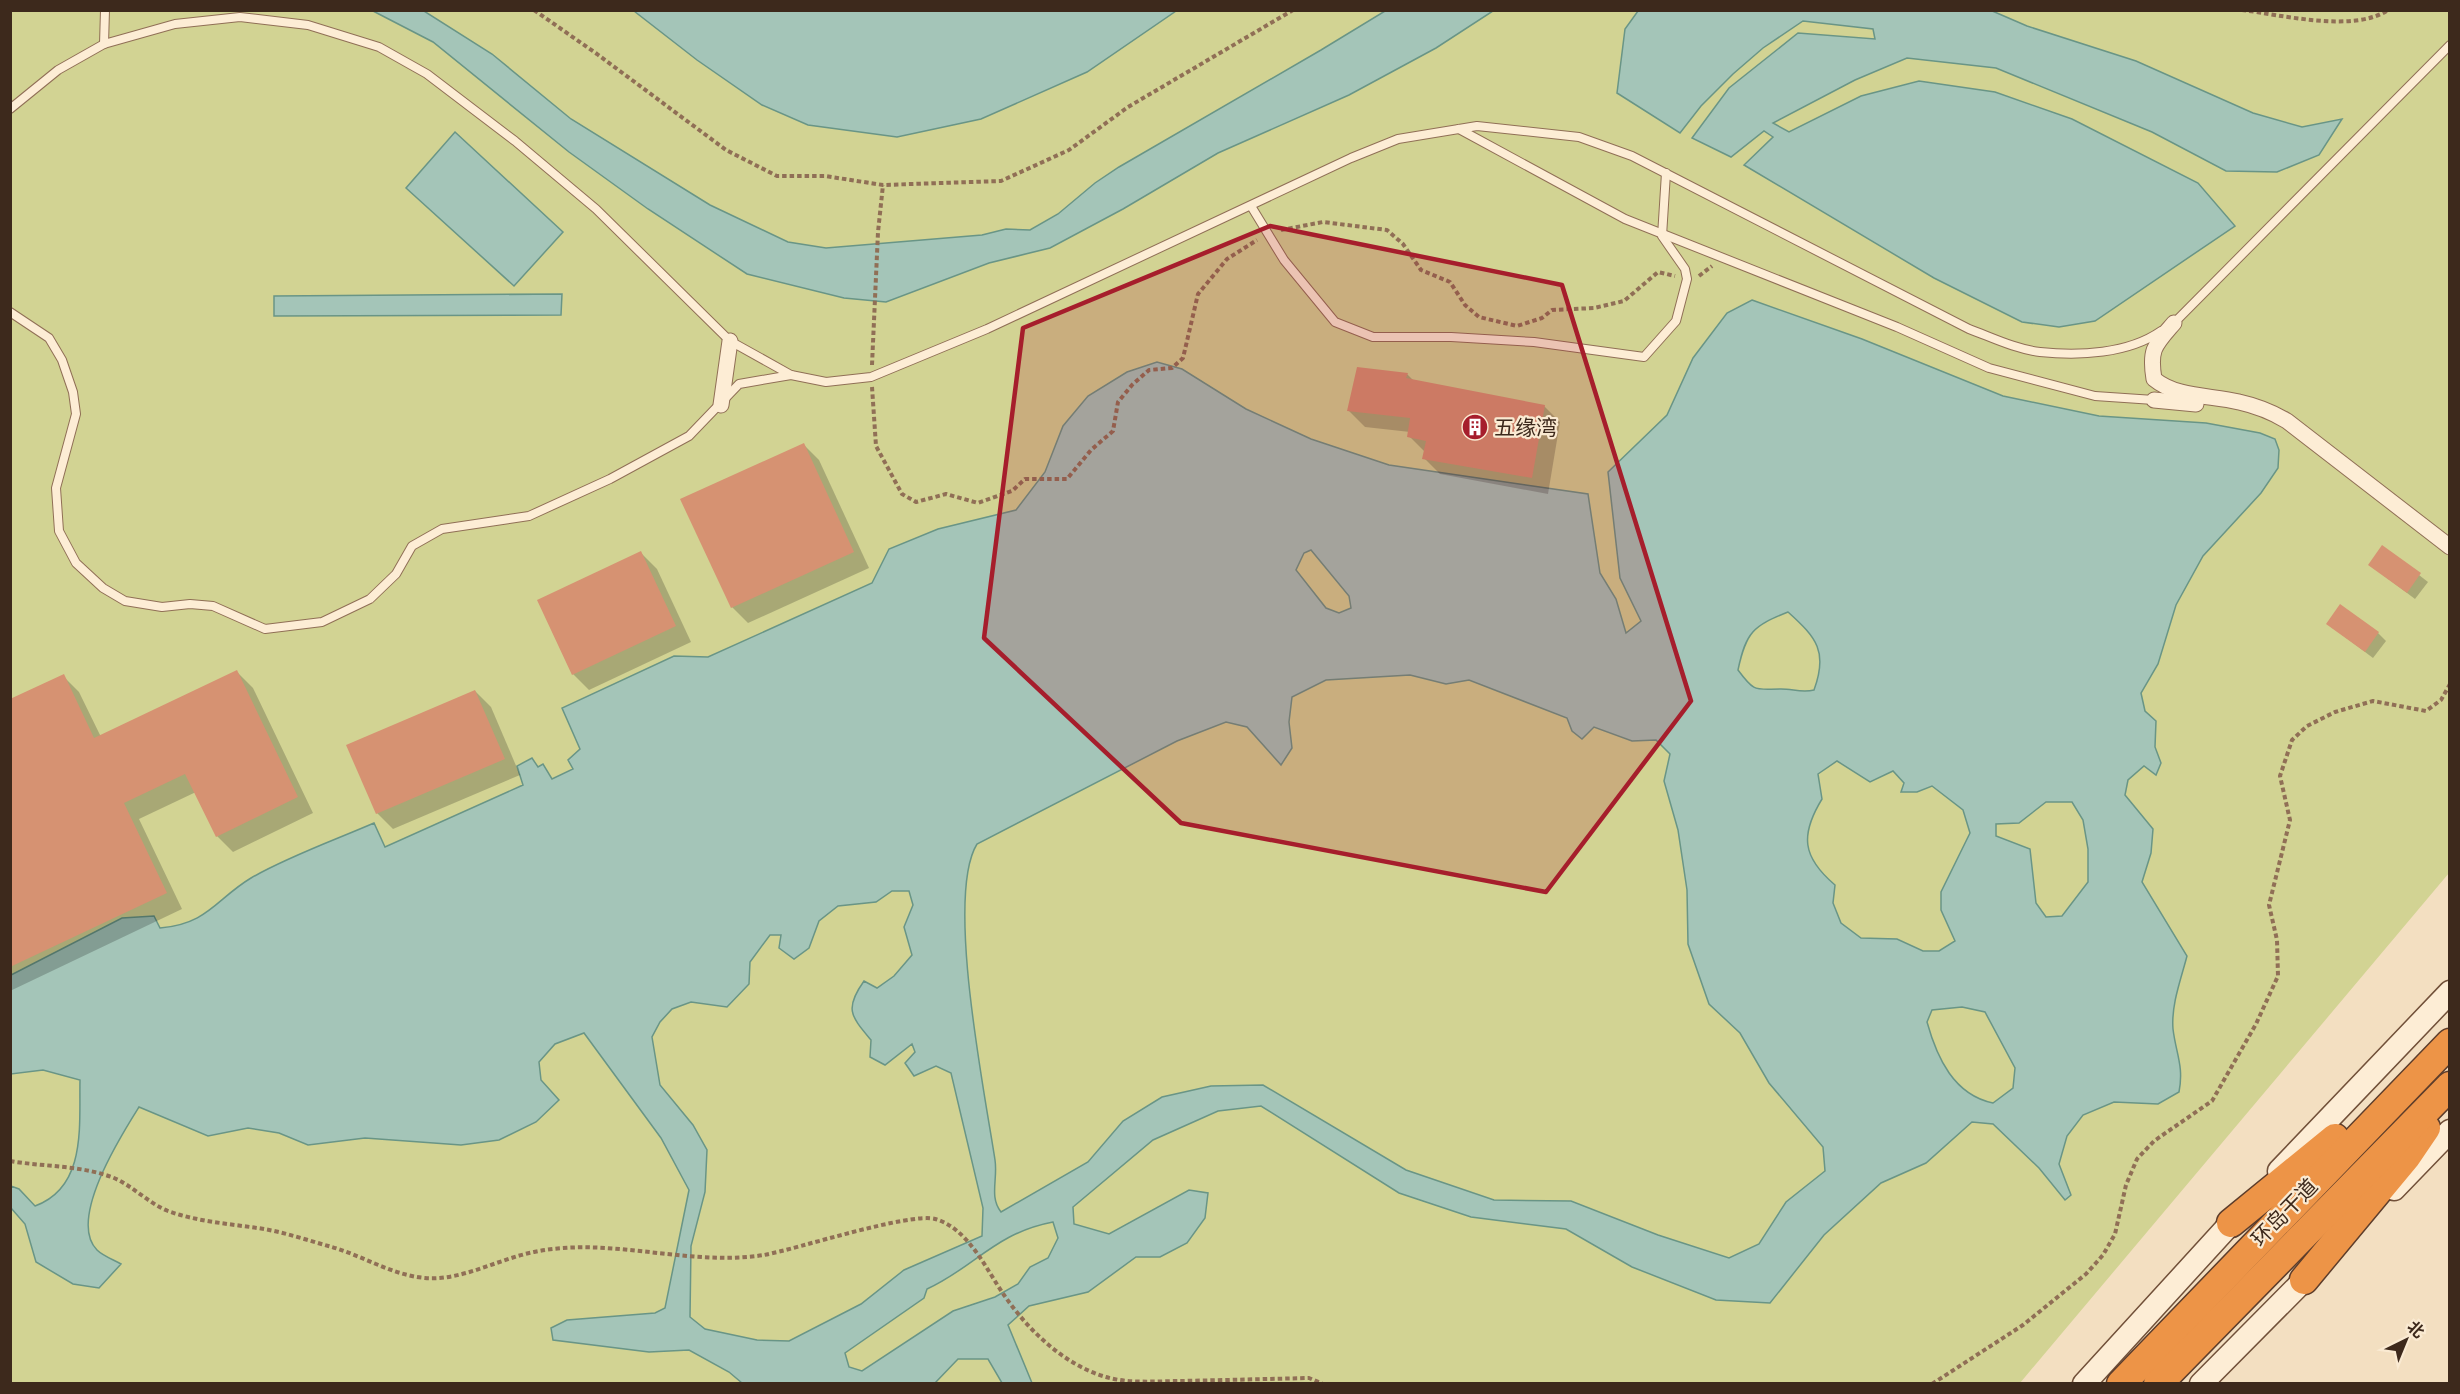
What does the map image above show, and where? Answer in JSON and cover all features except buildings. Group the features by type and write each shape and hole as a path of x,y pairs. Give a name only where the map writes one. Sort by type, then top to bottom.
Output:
{"highway":[{"path":"2231,1223 2449,1044"},
{"name":"环岛干道","path":"2121,1383 2449,1044"},
{"name":"环岛干道","path":"2158,1383 2450,1086"},
{"path":"2304,1280 2407,1156 2450,1093"}],"main road":[{"path":"2084,1383 2231,1223 2450,992"},
{"path":"2201,1383 2450,1131"}],"street":[{"path":"2174,323 2153,347 2151,361 2154,379 2167,390 2239,402 2277,416 2450,547"},
{"path":"721,405 730,341"},
{"path":"2154,400 2252,410 2289,428 2345,479 2450,558"}],"lane":[{"path":"104,44 105,10"},
{"path":"10,109 58,70 104,44 175,24 240,17 308,25 379,47 427,74 596,208 730,341 791,375 826,382 872,377 987,329 1398,139 1489,126 1579,137 1632,156 1969,329 2038,352 2076,352 2119,349 2146,341 2174,323 2450,45"},
{"path":"1459,129 1625,219 1662,236 1897,327 1989,369 2095,396 2154,400"},
{"path":"1251,206 1284,260 1335,322 1373,337 1451,337 1534,342 1644,357 1676,321 1687,279 1684,268 1662,236 1666,173"},
{"path":"10,312 49,338 62,360 73,392 76,414 56,488 60,531 76,563 102,588 125,601 162,607 190,604 213,606 266,629 322,622 370,599 396,574 412,546 442,529 529,516 610,479 689,436 739,384 791,375"}],"path":[{"path":"534,10 726,150 777,176 825,176 883,185 1001,181 1069,150 1128,107 1293,10"},
{"path":"2242,10 2326,21 2376,18 2388,10"},
{"path":"883,185 873,322 872,377 876,446 902,494 916,502 946,494 978,503 1012,491 1025,479 1067,479 1091,450 1113,431 1118,402 1132,385 1149,370 1172,368 1183,357 1198,294 1227,259 1268,233 1323,222 1386,230 1402,244 1421,270 1450,282 1465,305 1479,317 1517,326 1542,318 1552,310 1594,308 1624,301 1658,272 1694,280 1722,259"},
{"path":"1932,1383 2023,1325 2086,1274 2103,1255 2115,1234 2126,1185 2137,1159 2154,1141 2212,1101 2256,1024 2277,976 2277,940 2269,905 2290,820 2280,776 2292,740 2307,726 2335,712 2373,701 2426,711 2441,700 2450,684"},
{"path":"10,1161 60,1165 115,1178 166,1210 204,1220 269,1230 341,1250 389,1269 426,1278 457,1275 535,1251 607,1247 666,1252 703,1260 735,1259 778,1252 893,1223 933,1218 962,1234 1019,1316 1047,1343 1078,1366 1107,1378 1138,1381 1309,1378 1323,1383"}],"highlighted area":[{"path":"1270,226 1562,285 1691,701 1546,892 1181,823 984,638 1023,328"}],"green space":[{"path":"10,11 634,11 697,60 762,105 808,125 981,119 1087,72 1176,11 2449,11 2449,873 2020,1383 11,1383"}],"shaded area":[{"path":"1990,10 2027,26 2136,61 2253,113 2302,127 2342,119 2319,155 2277,172 2226,171 2152,132 1996,68 1907,58 1855,80 1773,123 1789,132 1861,96 1919,81 1995,92 2072,119 2198,183 2235,226 2095,321 2059,327 2022,322 1934,278 1744,165 1773,137 1764,131 1731,157 1692,138 1729,88 1798,33 1875,39 1873,29 1803,21 1763,48 1733,74 1701,106 1680,133 1617,93 1625,29 1638,11"},
{"path":"373,11 424,11 492,54 571,119 710,205 788,242 826,248 982,235 1006,229 1030,230 1058,214 1095,183 1119,167 1385,11 1493,11 1436,48 1349,95 1218,153 1123,209 1050,248 989,263 886,302 844,298 747,274 648,209 569,152 433,42"},
{"path":"634,11 1176,11 1087,72 981,119 897,137 808,125 762,105 697,60"},
{"path":"455,132 563,232 514,286 406,188"},
{"path":"562,294 561,315 274,316 274,296"},
{"path":"1752,300 1862,339 2003,396 2099,416 2206,423 2260,433 2275,439 2279,450 2278,468 2261,493 2203,556 2176,605 2158,664 2141,693 2145,711 2156,721 2155,747 2161,763 2156,775 2144,766 2128,780 2125,795 2153,829 2151,853 2142,882 2187,956 2177,992 2173,1020 2180,1067 2179,1092 2158,1104 2114,1102 2083,1115 2067,1136 2059,1164 2071,1195 2065,1200 2039,1168 1993,1124 1972,1122 1926,1163 1881,1183 1824,1235 1770,1303 1716,1300 1632,1267 1566,1229 1471,1217 1399,1193 1261,1106 1218,1111 1153,1140 1073,1207 1074,1224 1109,1234 1189,1190 1208,1193 1205,1218 1187,1243 1160,1257 1136,1257 1088,1292 1029,1306 1008,1325 1032,1383 1002,1383 988,1359 958,1359 935,1383 742,1383 729,1372 689,1350 649,1352 553,1340 551,1328 567,1320 655,1313 665,1308 689,1190 661,1138 584,1033 555,1044 539,1062 541,1080 559,1100 536,1122 499,1140 461,1145 365,1138 308,1145 279,1133 248,1128 208,1136 139,1107 100,1177 89,1219 89,1236 97,1250 121,1264 99,1288 73,1284 36,1262 25,1224 11,1208 11,1186 19,1189 35,1206 52,1197 64,1185 77,1153 80,1080 43,1070 11,1074 11,975 122,918 154,916 160,928 190,921 201,916 239,886 265,870 374,823 385,847 523,785 517,766 532,758 538,767 543,764 552,779 573,769 568,760 580,749 562,708 674,656 708,657 872,583 889,549 938,529 1016,510 1045,472 1063,426 1088,396 1127,372 1157,362 1182,369 1246,409 1311,439 1389,465 1588,494 1600,573 1616,599 1626,633 1641,621 1620,578 1608,472 1667,415 1693,358 1727,313","holes":["1311,550 1349,596 1351,608 1339,613 1326,608 1296,570 1304,553","1788,612 1813,638 1820,655 1814,690 1756,688 1748,683 1738,670 1748,639 1759,626","1410,675 1446,684 1469,680 1567,718 1572,731 1582,739 1594,727 1632,741 1656,740 1670,754 1664,781 1678,830 1687,890 1688,944 1709,1004 1740,1033 1769,1083 1823,1147 1825,1171 1786,1202 1759,1244 1729,1258 1658,1235 1571,1201 1494,1200 1406,1170 1263,1085 1211,1086 1162,1097 1123,1121 1088,1162 1001,1212 995,1200 996,1167 976,1045 966,949 965,906 968,870 977,844 1177,741 1226,722 1247,727 1281,765 1292,748 1289,722 1292,697 1326,680","1837,761 1870,782 1893,771 1904,783 1901,792 1917,792 1932,786 1963,810 1970,833 1941,892 1941,910 1955,941 1939,951 1923,951 1897,939 1861,938 1841,923 1833,903 1835,885 1816,865 1808,845 1810,824 1822,799 1818,774","2046,802 2072,802 2083,820 2088,849 2088,882 2062,916 2046,917 2036,903 2030,849 1996,836 1996,824 2019,823","892,891 909,891 913,905 904,927 912,955 894,976 877,988 864,981 854,999 852,1012 871,1040 870,1057 885,1065 912,1044 915,1052 905,1063 914,1076 936,1066 951,1073 983,1208 982,1236 904,1270 861,1304 789,1341 757,1340 705,1329 690,1317 691,1246 705,1192 707,1150 693,1125 660,1085 652,1037 660,1022 672,1009 691,1002 727,1007 749,984 750,962 770,935 781,935 779,948 794,959 809,948 819,921 838,906 876,902","1962,1007 1985,1012 2015,1068 2013,1088 1993,1103 1979,1099 1968,1092 1949,1073 1936,1049 1927,1022 1932,1010","1053,1222 1058,1238 1048,1258 1030,1267 1018,1284 995,1297 953,1311 862,1371 849,1367 845,1353 924,1298 927,1289 1016,1234"]}],"place":[{"name":"五缘湾","path":"1475,427"}]}
